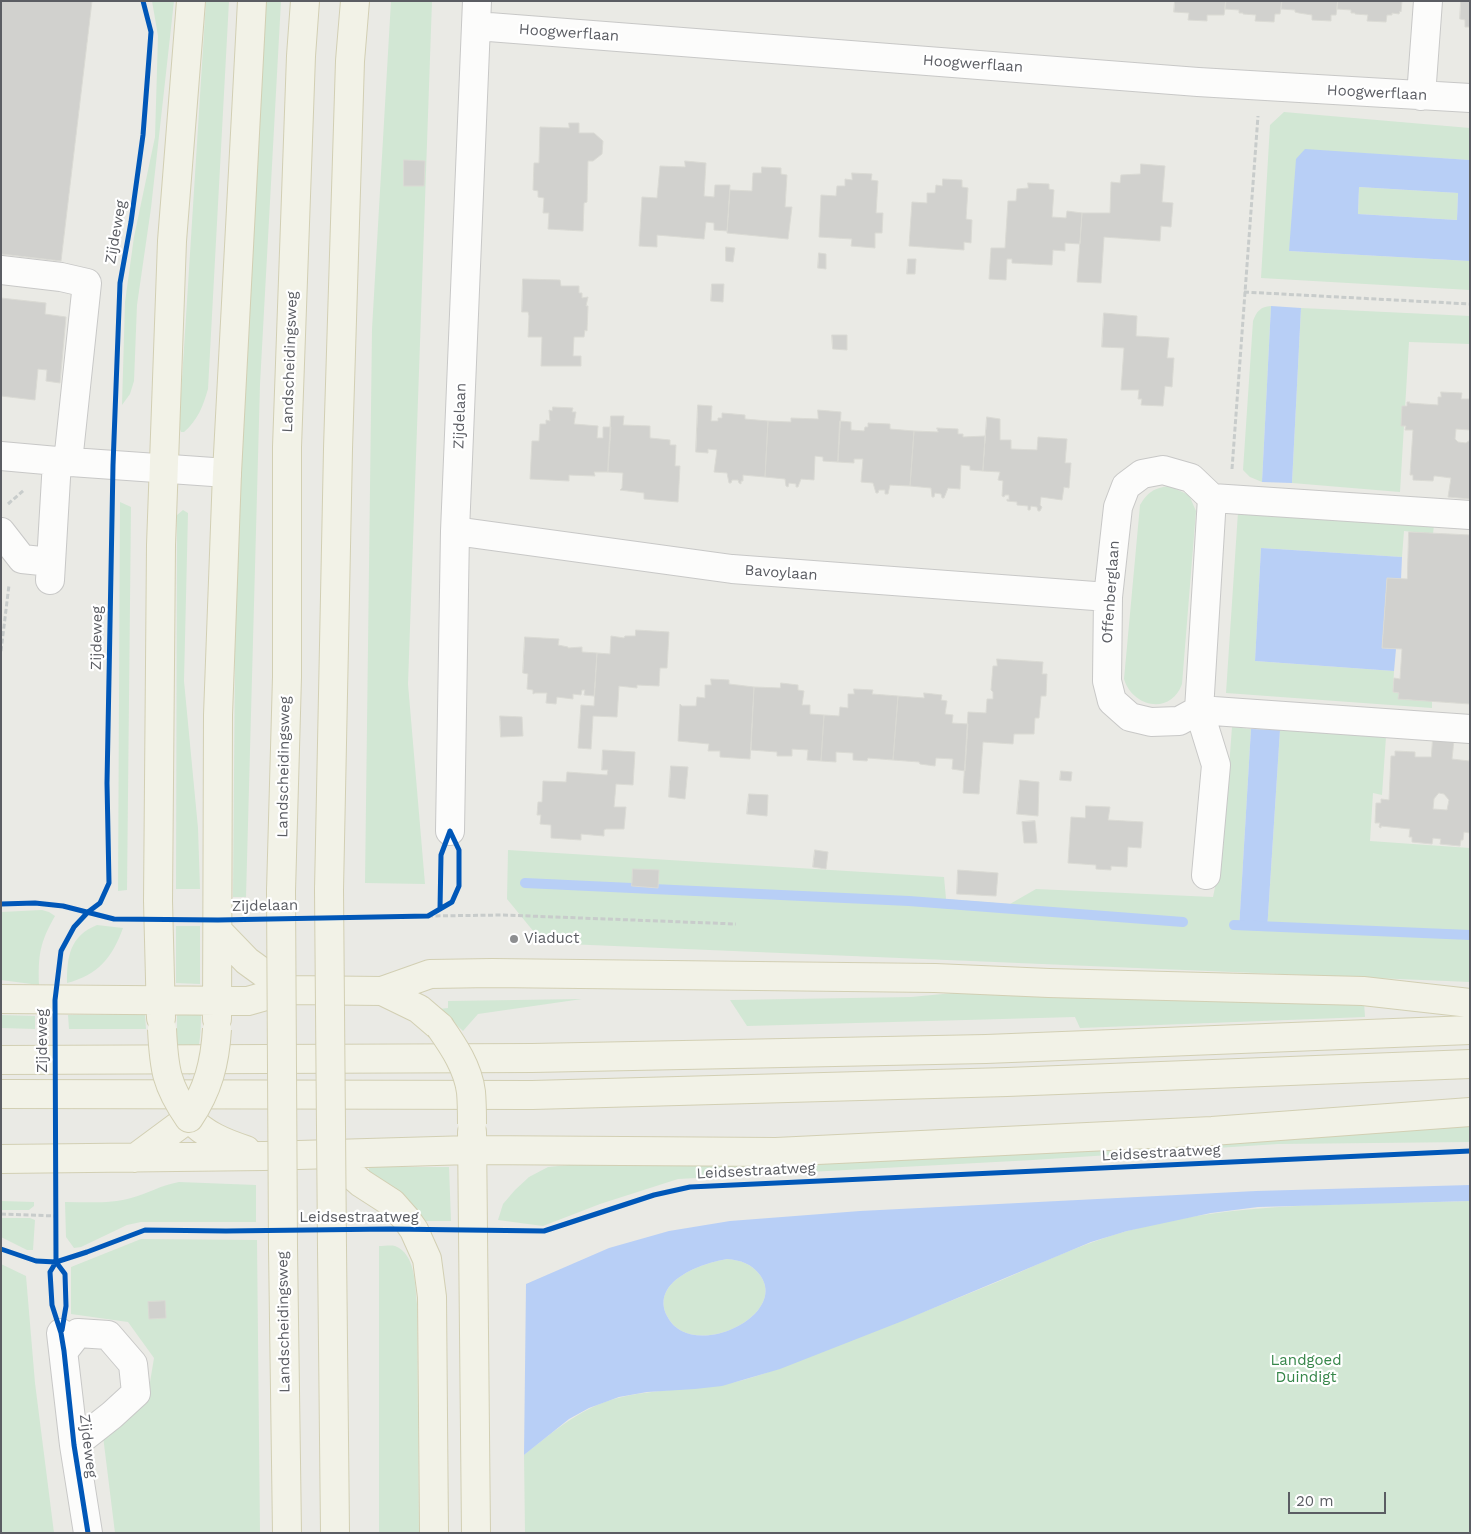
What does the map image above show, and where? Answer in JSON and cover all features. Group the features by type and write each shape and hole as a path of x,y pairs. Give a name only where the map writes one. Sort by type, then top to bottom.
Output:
{"main road":[{"path":"191,1 172,241 160,545 158,901 162,1029 167,1076 176,1099 189,1123 232,1146 264,1156"},
{"path":"135,1158 189,1123 202,1100 210,1077 217,1029 218,715 227,473 252,1"},
{"name":"Landscheidingsweg","path":"287,1533 281,891 287,677 286,447 301,56 305,1"},
{"path":"335,1533 329,890 338,449 350,62 355,1"},
{"path":"218,931 247,961 287,990"},
{"path":"1,999 248,1000 287,990 382,991 430,974 935,978 1049,983 1363,991 1470,1003"},
{"path":"382,991 420,1009 440,1027 465,1068 471,1091 476,1533"},
{"path":"1,1060 542,1058 986,1049 1470,1030"},
{"path":"1,1094 532,1095 1079,1079 1470,1064"},
{"path":"1,1159 328,1154 472,1137 565,1151 786,1151 1212,1131 1470,1112"},
{"path":"328,1154 361,1183 392,1203 414,1230 427,1259 432,1297 434,1533"}],"street":[{"path":"1421,96 1428,1"},
{"name":"Hoogwerflaan","path":"476,14 1259,86 1470,98"},
{"name":"Zijdelaan","path":"450,831 455,531 476,14"},
{"path":"1,270 61,277 87,283 62,462 51,571 22,558 1,532"},
{"path":"1,456 227,473"},
{"name":"Offenberglaan","path":"1199,710 1179,721 1151,722 1130,717 1112,701 1107,681 1108,597 1118,507 1126,486 1142,474 1163,470 1191,478 1212,498"},
{"path":"1206,875 1216,765 1199,710 1212,498 1470,515"},
{"name":"Bavoylaan","path":"455,531 732,569 1108,597"},
{"path":"1199,710 1470,729"},
{"name":"Zijdeweg","path":"74,1446 136,1393 133,1364 108,1335 78,1333 63,1342 74,1446 88,1533"}],"path":[{"path":"1212,498 1233,467 1259,86"},
{"path":"1244,292 1470,304"},
{"path":"1,651 12,567 22,558"},
{"path":"428,916 440,909"},
{"path":"419,916 503,915 736,924"},
{"path":"56,1207 56,1224"},
{"path":"1,1214 56,1216"}],"green space":[{"path":"152,1 174,1 151,208 137,305 134,381 130,394 122,405 125,302 134,237 155,137 158,36"},
{"path":"206,1 229,1 208,389 196,418 184,432 181,432 179,427"},
{"path":"261,1 281,1 260,384 246,897 233,897 236,530"},
{"path":"391,1 432,1 408,684 425,884 365,883 372,329"},
{"path":"1284,112 1470,128 1470,160 1305,150 1289,251 1470,261 1470,290 1261,278 1270,125"},
{"path":"1359,187 1458,193 1457,220 1358,214"},
{"path":"1271,306 1262,482 1250,477 1243,470 1253,321 1259,310"},
{"path":"1301,308 1470,316 1470,344 1409,342 1400,492 1292,483"},
{"path":"1169,486 1189,495 1196,511 1182,684 1177,694 1170,700 1161,704 1152,704 1143,702 1135,696 1124,679 1140,505 1152,491"},
{"path":"120,502 131,507 127,890 118,891"},
{"path":"183,510 188,513 184,681 198,828 200,889 176,889 177,515"},
{"path":"1238,512 1434,525 1433,534 1404,531 1402,557 1261,548 1255,661 1394,671 1393,692 1399,693 1399,699 1432,701 1432,708 1226,693"},
{"path":"1232,727 1251,729 1239,929 1267,931 1280,730 1386,737 1382,795 1373,793 1370,841 1470,848 1470,982 543,943 507,899 508,850 944,877 946,899 1010,904 1036,889 1213,897 1223,848"},
{"path":"42,910 55,916 41,949 39,985 1,980 1,912"},
{"path":"97,925 123,928 114,948 102,964 78,980 67,983 69,956 72,948 81,935"},
{"path":"176,926 200,926 200,984 176,983"},
{"path":"996,989 1364,1002 1365,1017 1080,1028 1075,1017 747,1026 730,1000 911,997"},
{"path":"582,999 478,1014 463,1031 439,1009 448,1008 448,1001"},
{"path":"145,1014 146,1029 69,1029 68,1015"},
{"path":"1,1015 35,1016 35,1029 1,1028"},
{"path":"177,1015 201,1015 199,1045 190,1075 186,1073 177,1041"},
{"path":"1470,1120 1470,1142 1278,1144 1033,1160 678,1179 600,1204 543,1226 498,1220 503,1204 515,1190 529,1177 548,1167 1011,1155 1352,1127"},
{"path":"369,1167 449,1167 451,1221 424,1221 413,1205 401,1194 369,1176"},
{"path":"179,1182 256,1185 256,1222 141,1222 127,1225 81,1247 74,1248 66,1237 65,1202 123,1200"},
{"path":"1,1201 34,1202 34,1206 29,1210 1,1210"},
{"name":"Landgoed Duindigt","path":"1470,1201 1470,1533 525,1533 524,1455 570,1420 608,1401 638,1394 718,1385 759,1375 934,1308 1079,1247 1127,1231 1169,1221 1211,1214 1297,1206"},
{"path":"1,1218 30,1218 35,1220 33,1250 27,1250 1,1237"},
{"path":"141,1239 257,1240 260,1533 115,1533 103,1436 147,1400 154,1358 128,1322 71,1314 71,1267"},
{"path":"379,1246 395,1246 402,1250 411,1263 415,1280 417,1304 419,1533 379,1533"},
{"path":"727,1259 745,1263 760,1275 766,1290 761,1305 750,1318 733,1328 714,1334 695,1335 679,1329 667,1316 664,1304 666,1293 672,1284 681,1276 693,1270"},
{"path":"1,1264 26,1276 35,1383 54,1533 1,1533"}],"water":[{"path":"1305,149 1470,160 1470,261 1289,251 1296,159","holes":["1359,187 1458,193 1457,220 1358,214"]},
{"path":"1271,306 1301,308 1292,483 1262,482"},
{"path":"1261,548 1402,557 1401,580 1387,579 1382,648 1396,649 1394,671 1255,661"},
{"path":"1251,729 1280,730 1267,931 1239,929"},
{"path":"1470,1185 1470,1201 1258,1207 1211,1213 1127,1231 1091,1242 905,1320 780,1369 722,1386 647,1392 619,1397 589,1408 569,1419 524,1455 526,1284 609,1248 669,1231 730,1221 860,1211 1256,1191","holes":["727,1259 749,1265 760,1275 766,1290 761,1305 750,1318 733,1328 714,1334 695,1335 679,1329 667,1316 664,1304 666,1293 672,1284 681,1276 693,1270"]}],"building":[{"path":"1,1 92,1 61,261 1,254"},
{"path":"1175,1 1226,1 1224,15 1207,15 1207,21 1188,20 1189,13 1174,12"},
{"path":"1226,1 1282,1 1280,14 1275,14 1274,22 1255,21 1256,15 1239,13 1239,10 1225,9"},
{"path":"1282,1 1338,1 1336,15 1331,15 1331,21 1312,20 1312,15 1295,12 1295,10 1281,9"},
{"path":"1338,1 1402,1 1401,12 1399,14 1392,13 1392,15 1387,15 1386,22 1367,21 1368,15 1351,13 1351,10 1337,9"},
{"path":"1461,1 1470,1 1470,27 1465,27 1465,20 1460,19"},
{"path":"569,123 579,123 579,133 594,133 603,141 602,154 593,161 588,161 587,202 584,203 583,231 548,229 549,213 543,213 544,198 538,197 538,191 533,190 534,163 539,163 540,127 569,128"},
{"path":"404,160 425,161 424,186 404,186"},
{"path":"685,161 706,163 704,196 714,197 715,185 730,185 727,231 714,230 714,223 706,222 704,239 657,235 657,247 639,246 642,197 657,198 660,166 685,167"},
{"path":"1141,164 1165,166 1162,202 1173,203 1171,227 1161,226 1160,241 1104,237 1101,283 1077,282 1082,213 1110,213 1111,182 1120,183 1121,175 1140,174"},
{"path":"762,167 781,168 781,174 787,175 785,207 792,207 788,239 727,233 730,190 752,191 753,173 761,173"},
{"path":"852,173 872,174 871,180 878,181 876,213 883,213 882,233 875,233 875,248 851,246 852,239 819,237 821,195 836,196 837,186 845,186 845,179 852,180"},
{"path":"943,179 962,180 962,187 968,188 966,219 972,220 971,243 964,242 964,250 909,246 912,202 927,203 927,193 935,193 936,185 942,186"},
{"path":"1028,183 1049,184 1049,189 1054,190 1052,217 1066,218 1067,211 1082,213 1080,244 1065,243 1065,251 1053,250 1052,265 1012,263 1012,259 1007,259 1006,280 989,279 991,248 1005,248 1008,201 1016,201 1017,189 1028,188"},
{"path":"726,247 735,248 733,262 726,261"},
{"path":"819,253 826,254 826,269 818,268"},
{"path":"908,259 916,259 915,274 907,274"},
{"path":"523,279 560,280 561,286 579,286 579,293 582,293 582,298 588,297 586,306 588,306 587,331 585,330 584,337 574,337 573,356 581,356 581,366 541,366 542,337 528,337 529,316 528,312 522,312"},
{"path":"712,284 724,284 723,302 711,301"},
{"path":"1,298 46,303 45,314 66,317 60,383 46,381 47,370 38,369 35,400 1,396"},
{"path":"1104,313 1137,316 1136,336 1169,338 1167,358 1174,358 1172,387 1165,386 1163,406 1141,405 1142,399 1138,399 1139,390 1121,390 1124,348 1102,347"},
{"path":"832,335 847,335 847,350 833,349"},
{"path":"1441,392 1462,393 1461,399 1470,399 1470,430 1456,429 1455,439 1458,442 1466,443 1470,440 1470,499 1448,497 1451,478 1434,476 1433,481 1413,480 1413,475 1410,475 1413,430 1405,430 1406,426 1401,426 1402,406 1407,406 1407,402 1438,405 1438,397 1441,397"},
{"path":"698,405 712,406 711,421 718,421 718,418 722,418 722,413 745,415 745,419 768,421 765,477 743,475 741,484 738,480 732,480 729,483 727,473 714,472 717,450 708,449 708,453 696,452"},
{"path":"553,407 573,408 572,412 576,412 574,424 598,426 597,438 603,438 603,427 611,427 608,472 594,472 595,476 569,475 569,481 530,479 532,441 539,441 540,424 546,424 546,420 550,421 549,410 552,411"},
{"path":"818,410 841,412 838,462 823,461 823,457 815,456 814,480 801,479 798,487 796,487 796,484 789,483 788,487 786,486 785,479 765,477 768,421 791,422 791,418 818,419"},
{"path":"611,416 624,416 623,425 650,426 650,438 670,440 670,445 676,445 675,466 680,466 678,502 644,499 644,493 620,490 622,488 623,473 608,472"},
{"path":"987,417 1000,419 1000,440 1011,440 1011,449 1037,450 1038,437 1067,439 1065,463 1071,463 1069,488 1064,487 1062,500 1041,497 1040,505 1042,507 1038,511 1037,507 1031,506 1030,510 1028,510 1028,506 1017,505 1017,502 1007,501 1007,499 1009,500 1009,495 1002,496 1003,481 998,480 1000,472 983,471"},
{"path":"840,421 851,422 851,430 864,431 865,427 868,427 868,423 890,424 890,429 914,431 910,486 890,485 888,494 885,494 885,490 879,490 876,493 873,483 861,482 863,459 854,459 854,463 838,462"},
{"path":"937,428 958,429 958,434 963,434 963,437 985,436 983,471 970,470 970,466 961,465 960,489 948,488 944,498 942,498 941,494 935,493 934,497 932,497 931,488 910,486 914,431 938,432"},
{"path":"1409,532 1470,535 1470,704 1398,699 1399,693 1393,692 1394,678 1400,679 1402,649 1382,648 1387,578 1407,579"},
{"path":"636,630 669,632 667,668 660,668 659,686 637,685 637,688 619,686 617,717 593,716 591,749 578,748 581,705 594,706 597,653 610,654 611,636 624,638 625,636 635,636"},
{"path":"525,637 559,639 558,645 568,648 582,647 582,652 597,653 594,696 584,695 585,690 582,690 581,695 573,694 573,699 557,697 556,704 546,703 547,693 533,694 533,690 527,689 528,674 523,673"},
{"path":"997,659 1043,662 1042,674 1047,674 1046,696 1041,696 1039,718 1035,718 1034,734 1014,734 1013,744 983,742 979,794 963,793 968,712 986,713 987,699 993,699 993,692 991,690 993,666 997,666"},
{"path":"711,679 729,680 729,684 754,687 750,759 720,757 720,751 708,751 709,744 678,741 680,704 682,706 696,706 697,697 705,698 705,685 711,685"},
{"path":"781,683 798,685 798,690 804,691 802,705 810,705 810,714 824,715 821,761 807,760 808,750 792,749 792,756 777,756 777,752 751,750 754,687 780,688"},
{"path":"854,689 873,690 872,694 898,696 893,760 868,758 867,761 853,760 853,753 836,752 836,762 821,761 824,715 839,716 840,707 848,708 848,694 854,694"},
{"path":"924,693 942,695 941,700 947,701 945,714 953,715 952,723 968,724 965,771 952,769 953,759 936,758 935,766 920,764 919,762 893,760 898,696 924,698"},
{"path":"500,716 522,717 523,736 501,737"},
{"path":"1433,738 1454,740 1452,759 1469,761 1470,756 1470,833 1464,832 1460,846 1440,844 1441,839 1433,838 1432,844 1412,842 1412,837 1409,837 1410,829 1381,826 1381,828 1379,827 1380,823 1375,823 1376,803 1381,803 1381,799 1389,800 1391,756 1395,756 1395,751 1415,752 1415,757 1431,757","holes":["1439,793 1444,794 1449,800 1447,810 1433,809 1434,799"]},
{"path":"603,750 635,752 633,785 616,784 614,807 626,807 624,829 606,829 604,830 604,836 581,834 581,840 551,838 551,825 540,824 541,815 537,815 538,802 542,802 543,781 566,782 567,772 607,775 608,770 602,770"},
{"path":"671,766 688,767 685,799 669,797"},
{"path":"1061,771 1072,772 1071,781 1060,780"},
{"path":"1020,780 1039,782 1038,816 1017,814"},
{"path":"749,794 768,795 767,816 747,814"},
{"path":"1086,806 1110,807 1108,820 1143,822 1141,848 1128,847 1127,867 1111,866 1111,870 1096,869 1096,865 1068,863 1071,817 1085,818"},
{"path":"1035,821 1037,843 1024,843 1022,822"},
{"path":"815,850 828,852 826,869 813,867"},
{"path":"633,869 659,870 658,888 632,886"},
{"path":"958,870 998,873 996,896 957,894"},
{"path":"165,1301 166,1318 149,1319 148,1302"}],"waterway":[{"path":"525,883 909,901 1183,922"},
{"path":"1234,925 1470,935"}],"cycle path":[{"path":"88,1533 74,1445 64,1351 61,1333 52,1305 50,1272 56,1262 55,1000 61,951 74,927 88,912 100,903 109,883 107,783 113,465 120,283 131,222 143,135 151,32 143,1"},
{"path":"1,904 35,903 63,906 114,919 218,920 428,916 452,902 459,886 459,850 450,831"},
{"path":"440,909 441,855 450,831"},
{"name":"Leidsestraatweg","path":"1,1249 36,1261 56,1262 145,1230 390,1229 544,1231 654,1195 690,1187 1470,1151"},
{"path":"56,1262 65,1274 66,1306 62,1330"}],"place":[{"name":"Viaduct","path":"514,939"}]}
